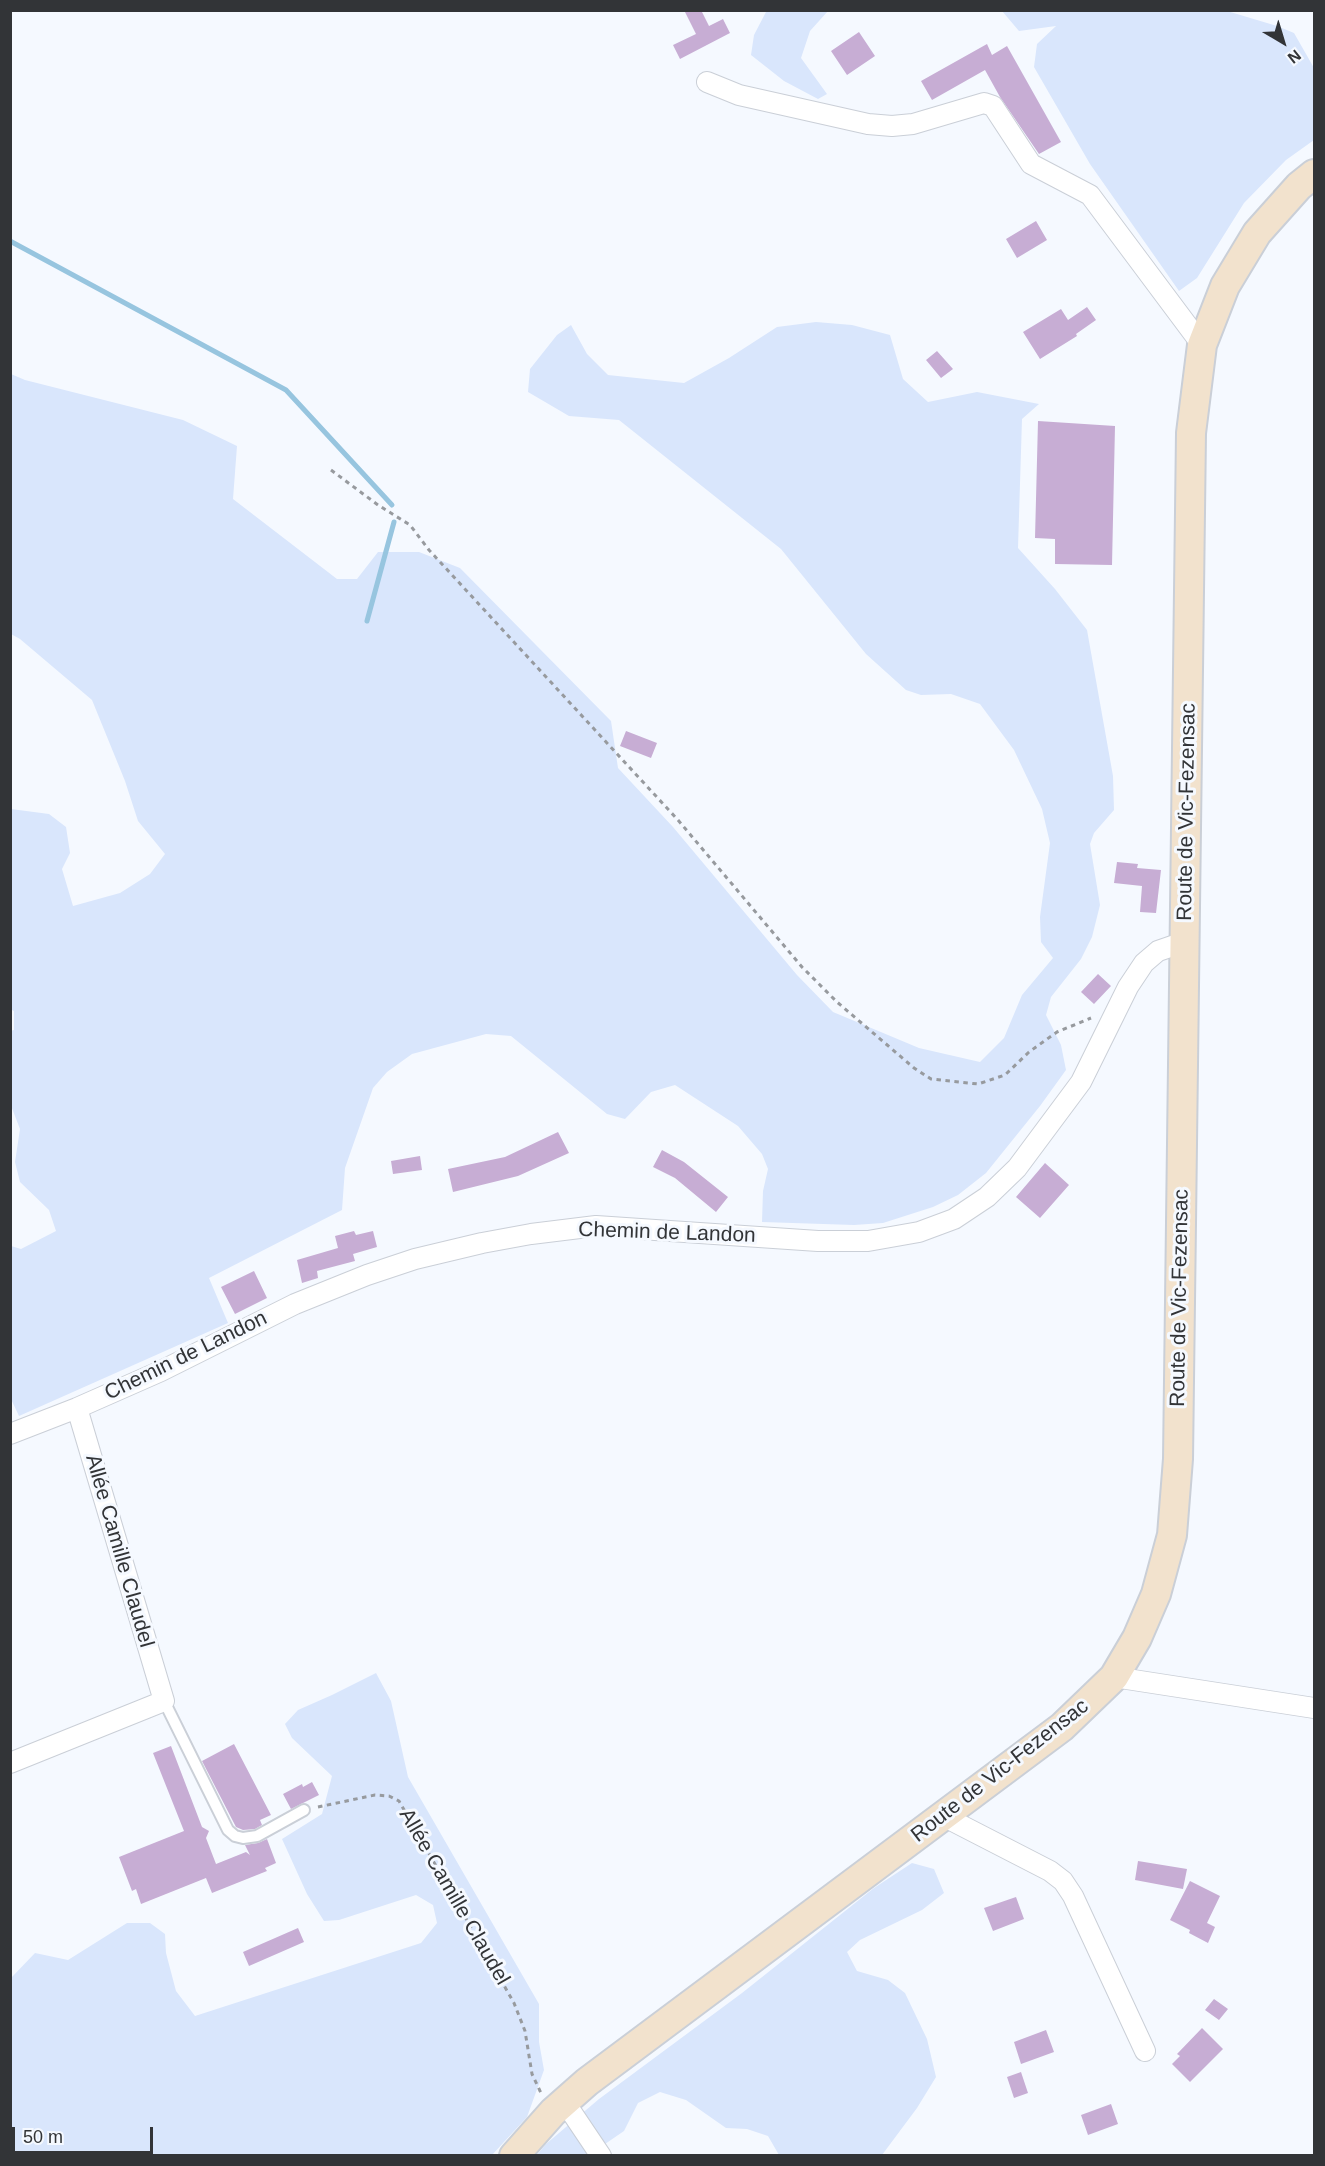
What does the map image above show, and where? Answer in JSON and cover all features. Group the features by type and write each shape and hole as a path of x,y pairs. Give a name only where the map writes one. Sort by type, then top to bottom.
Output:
{"main road":[{"name":"Route de Vic-Fezensac","path":"514,2156 558,2106 587,2082 945,1817 1062,1727 1114,1677 1137,1638 1156,1594 1172,1535 1178,1459 1191,433 1202,345 1225,286 1257,233 1299,186 1314,174"}],"street":[{"path":"707,82 739,95 868,124 892,126 913,124 984,103 993,106 1031,164 1090,195 1202,345"},
{"name":"Chemin de Landon","path":"10,1434 77,1408 161,1371 295,1304 396,1266 482,1243 596,1226 818,1241 868,1241 920,1232 954,1219 987,1197 1017,1168 1081,1082 1128,987 1144,963 1158,951 1185,942"},
{"name":"Allée Camille Claudel","path":"77,1408 164,1701"},
{"path":"1114,1677 1314,1708"},
{"path":"10,1763 164,1701"},
{"path":"945,1817 1050,1871 1063,1881 1073,1896 1145,2052"},
{"path":"558,2106 601,2156"}],"lane":[{"name":"Allée Camille Claudel","path":"164,1701 228,1830 235,1836 243,1838 257,1836 304,1810"}],"path":[{"path":"331,470 378,505 410,525 429,550 678,820 802,967 837,1002 914,1068 931,1079 978,1084 1005,1075 1029,1052 1057,1032 1093,1018"},
{"name":"Allée Camille Claudel","path":"304,1810 375,1795 388,1796 399,1801 514,2002 525,2031 532,2074 545,2101 558,2106"}],"shaded area":[{"path":"767,10 828,11 810,31 801,58 827,94 818,99 784,81 751,55 754,35"},
{"path":"1002,11 1227,11 1294,33 1314,68 1314,140 1286,160 1244,203 1197,278 1179,291 1090,164 1034,67 1037,44 1056,26 1019,31"},
{"path":"816,322 852,325 890,335 903,379 928,402 977,392 1039,404 1022,419 1018,548 1055,589 1087,630 1113,776 1114,810 1094,833 1090,844 1100,905 1092,937 1081,959 1051,997 1046,1015 1061,1045 1066,1070 1040,1106 986,1173 958,1195 933,1207 883,1223 854,1225 762,1222 763,1191 768,1169 762,1154 738,1126 675,1085 651,1092 625,1119 607,1114 511,1036 486,1034 412,1054 387,1072 373,1088 345,1168 342,1210 209,1278 228,1323 19,1416 11,1399 11,1246 21,1249 56,1231 49,1210 20,1182 15,1162 20,1129 10,1103 10,1031 14,1030 14,1011 10,1009 11,809 49,814 66,827 70,853 62,869 73,906 120,893 150,874 165,854 138,821 125,781 92,700 20,639 11,634 11,374 25,380 183,420 237,446 233,499 337,579 357,579 378,552 419,552 460,568 611,721 618,768 673,827 797,975 833,1012 919,1048 980,1062 1004,1038 1022,995 1053,958 1041,942 1040,917 1050,843 1042,809 1014,750 980,704 951,694 921,695 906,690 866,654 781,549 619,420 569,416 528,392 530,369 557,335 571,325 587,354 608,375 684,383 777,327"},
{"path":"376,1673 391,1701 408,1777 539,2004 539,2042 544,2070 527,2117 492,2155 11,2155 11,1978 35,1953 68,1960 127,1923 150,1923 165,1934 166,1953 176,1991 195,2016 421,1943 437,1923 433,1905 416,1895 339,1920 324,1921 307,1894 282,1839 322,1814 332,1776 292,1738 285,1724 298,1710"},
{"path":"912,1863 934,1869 944,1893 922,1910 860,1940 847,1952 857,1971 888,1980 905,1993 927,2039 936,2077 917,2108 882,2155 779,2155 768,2136 747,2129 726,2128 686,2100 660,2092 638,2103 624,2131 589,2155 536,2156 546,2144 599,2099 742,1993 874,1888"}],"building":[{"path":"684,10 701,10 709,26 723,19 730,33 680,59 673,45 696,34"},
{"path":"859,32 875,56 847,75 831,51"},
{"path":"987,44 992,55 1007,46 1061,142 1039,154 1000,97 985,70 932,100 921,81"},
{"path":"1036,221 1047,240 1017,258 1006,239"},
{"path":"1087,307 1096,320 1076,334 1077,336 1040,359 1023,332 1061,309 1068,320"},
{"path":"937,351 953,369 941,378 926,360"},
{"path":"1038,421 1115,426 1112,565 1055,564 1055,539 1035,538"},
{"path":"626,731 657,743 651,758 620,746"},
{"path":"1117,862 1138,864 1137,868 1161,870 1156,913 1140,912 1142,886 1114,883"},
{"path":"1098,974 1111,986 1094,1004 1081,992"},
{"path":"558,1132 569,1153 518,1176 453,1192 448,1169 505,1157"},
{"path":"662,1150 684,1162 728,1197 716,1212 675,1178 653,1167"},
{"path":"420,1156 422,1170 393,1174 391,1161"},
{"path":"1045,1163 1069,1185 1040,1218 1016,1197"},
{"path":"354,1231 356,1235 373,1231 377,1247 353,1254 355,1261 317,1271 318,1278 302,1283 297,1260 338,1248 335,1236"},
{"path":"254,1271 267,1298 235,1314 221,1287"},
{"path":"234,1744 271,1815 260,1820 262,1825 255,1829 243,1830 236,1827 202,1761"},
{"path":"171,1746 202,1827 209,1831 206,1838 216,1864 246,1852 250,1855 245,1845 267,1839 276,1863 265,1868 267,1871 212,1893 206,1878 141,1904 136,1889 132,1891 119,1857 184,1831 153,1753"},
{"path":"312,1782 319,1795 291,1809 283,1794 302,1784 303,1787"},
{"path":"1138,1861 1187,1869 1183,1889 1135,1880"},
{"path":"1190,1881 1220,1896 1207,1923 1215,1927 1208,1943 1189,1933 1190,1930 1170,1920"},
{"path":"1016,1897 1024,1919 993,1931 984,1908"},
{"path":"298,1928 304,1942 249,1966 243,1952"},
{"path":"1214,1999 1228,2009 1219,2020 1205,2010"},
{"path":"1202,2028 1223,2049 1190,2082 1172,2064 1180,2056 1177,2054"},
{"path":"1046,2030 1054,2052 1021,2064 1014,2042"},
{"path":"1021,2072 1028,2093 1014,2098 1007,2077"},
{"path":"1111,2104 1118,2124 1088,2135 1081,2115"}],"waterway":[{"path":"10,241 286,390 392,505"},
{"path":"367,621 394,522"}]}
